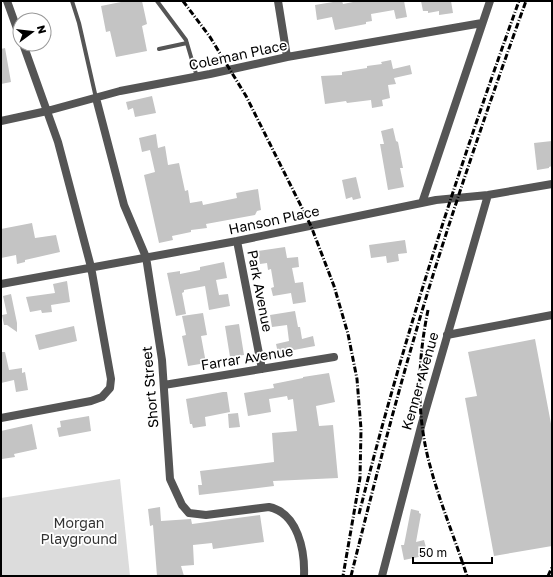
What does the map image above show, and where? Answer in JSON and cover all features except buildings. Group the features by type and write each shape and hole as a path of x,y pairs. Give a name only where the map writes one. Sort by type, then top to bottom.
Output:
{"street":[{"path":"7,1 12,15"},
{"path":"278,1 287,57"},
{"path":"422,203 490,1"},
{"name":"Coleman Place","path":"1,121 47,111 120,91 197,77 287,57 482,23"},
{"path":"1,418 91,401 102,396 110,388 111,378 91,267 58,142 26,52"},
{"name":"Short Street","path":"96,98 124,205 146,257 162,360 170,479 182,505 189,513 206,515 269,507 276,509 291,522 299,539 304,560 304,576"},
{"name":"Hanson Place","path":"1,284 237,242 436,200 488,195 552,184"},
{"name":"Kenner Avenue","path":"382,576 422,423 488,195"},
{"name":"Park Avenue","path":"237,242 262,370"},
{"path":"447,335 552,315"},
{"name":"Farrar Avenue","path":"164,385 334,357"}],"lane":[{"path":"72,1 79,23 96,98"},
{"path":"157,1 187,43 197,77"},
{"path":"158,49 187,43"}],"green space":[{"name":"Morgan Playground","path":"120,479 130,576 1,576 1,498"}],"railway":[{"path":"183,1 210,37 246,96 311,226 334,286 348,334 357,379 361,429 360,478 343,576"},
{"path":"359,514 413,320 474,128 519,1"},
{"path":"351,576 393,414 428,293 471,158 526,1"},
{"path":"428,310 420,365 420,402 424,439 436,488 467,576"},
{"path":"548,576 552,567"}]}
